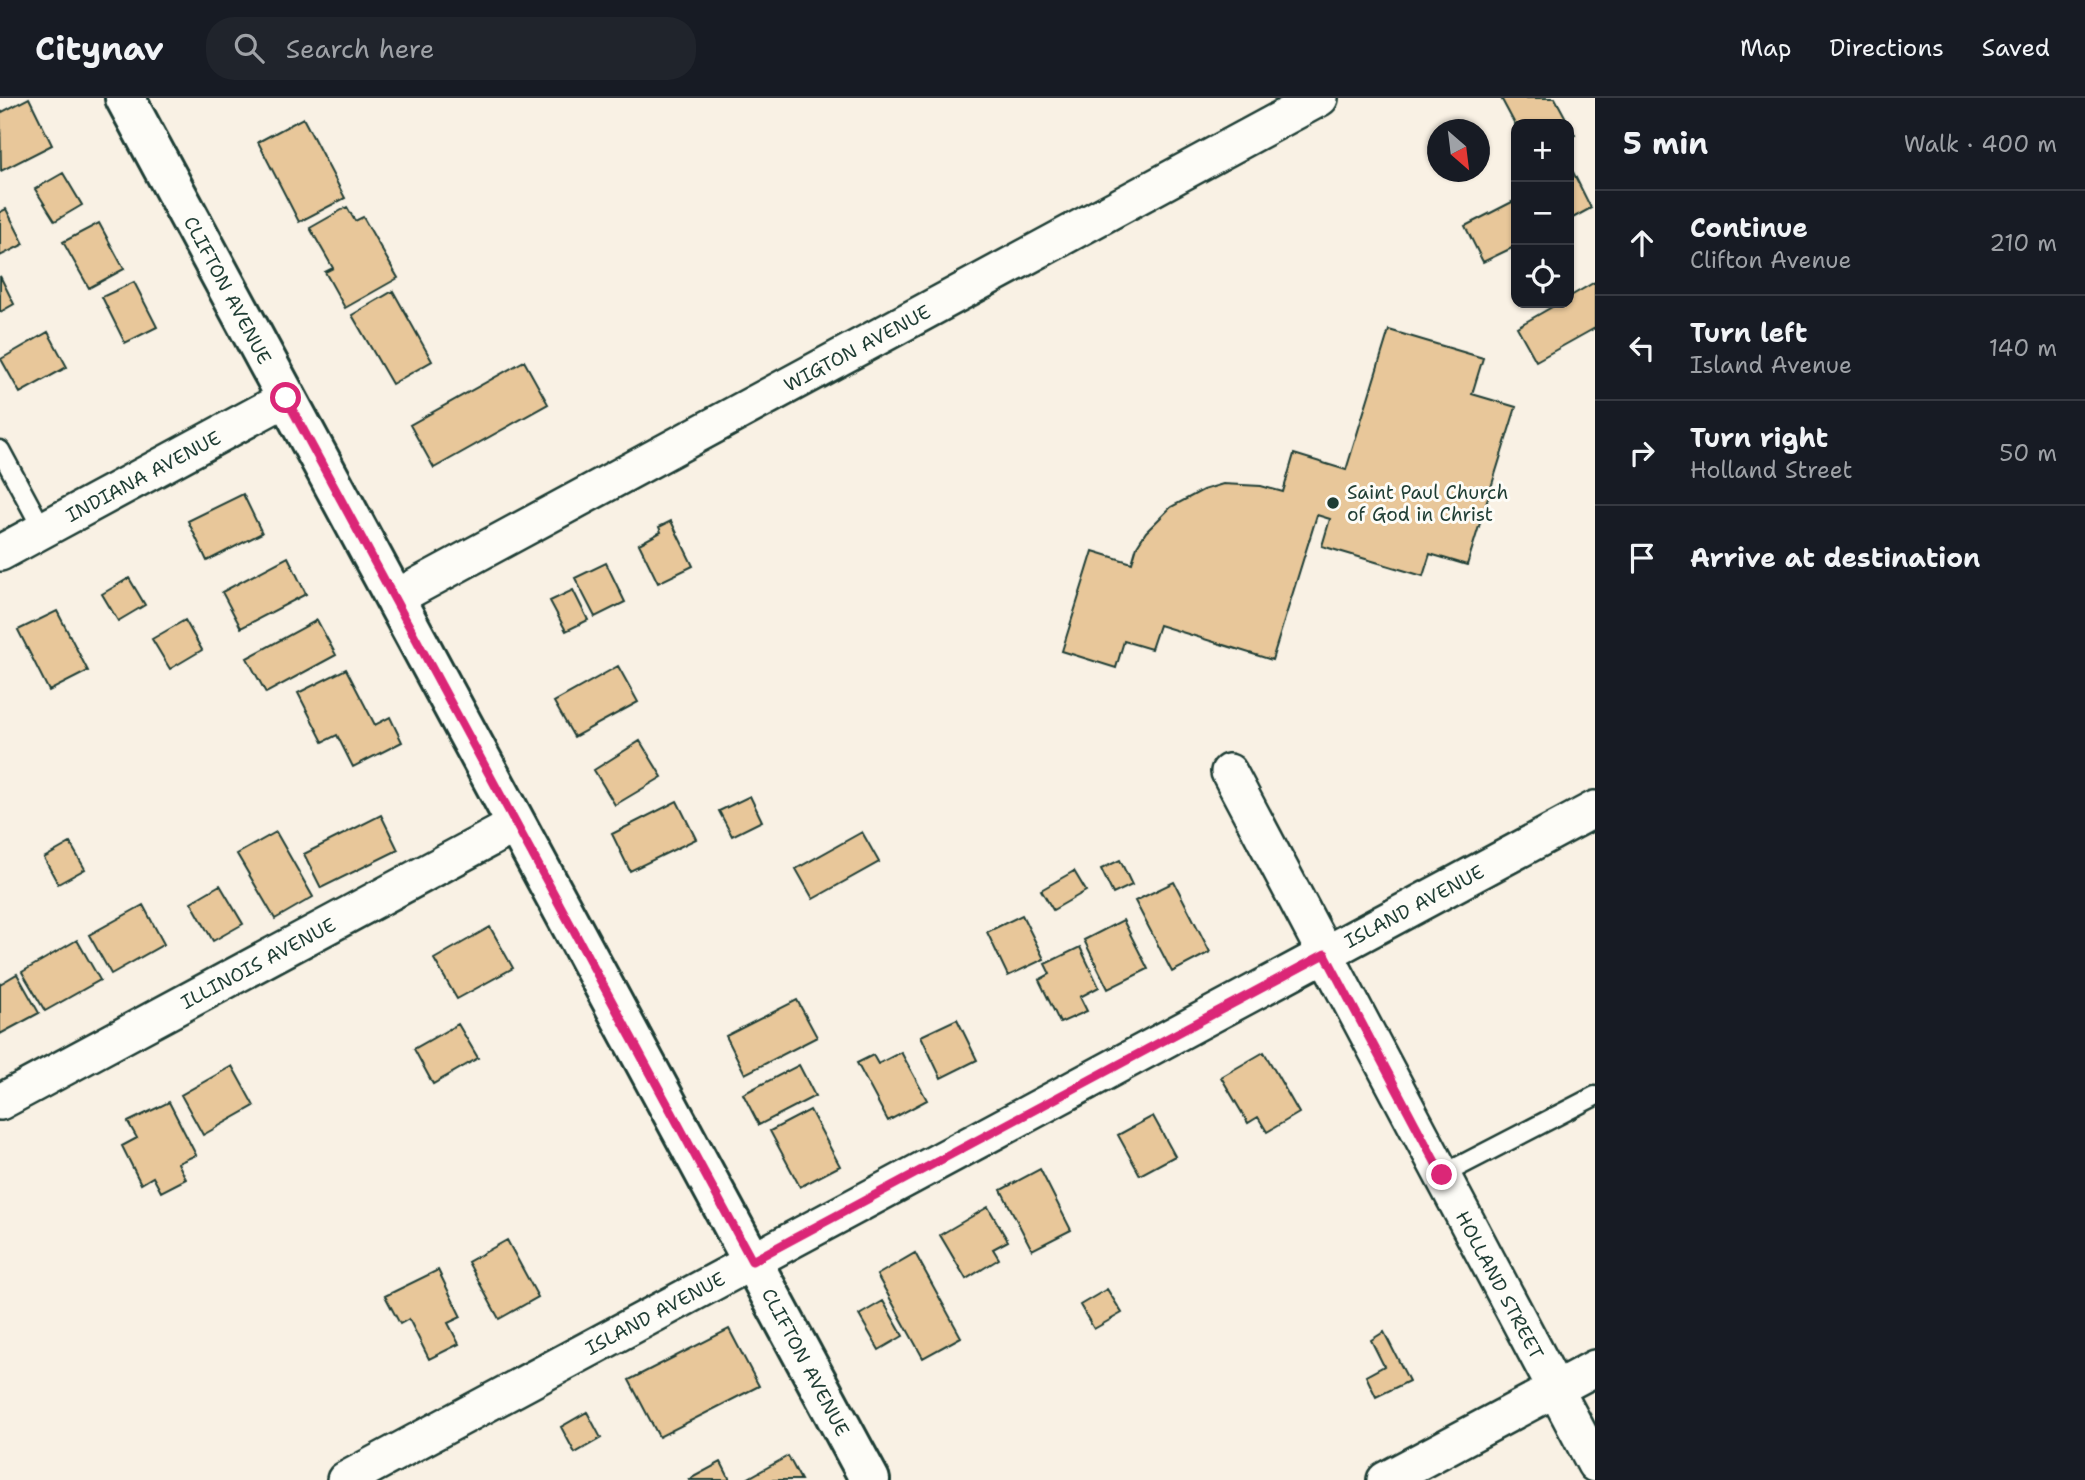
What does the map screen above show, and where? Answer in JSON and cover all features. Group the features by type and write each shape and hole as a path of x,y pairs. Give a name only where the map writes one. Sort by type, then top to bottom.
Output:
{"street":[{"name":"CLIFTON AVENUE","path":"125,98 870,1480"},
{"name":"WIGTON AVENUE","path":"395,598 1320,98"},
{"name":"INDIANA AVENUE","path":"0,553 286,398"},
{"name":"HOLLAND STREET","path":"1229,772 1595,1464"},
{"name":"ISLAND AVENUE","path":"345,1480 1595,809"},
{"name":"ILLINOIS AVENUE","path":"0,1102 517,824"},
{"path":"1385,1480 1595,1368"}],"lane":[{"path":"0,450 43,530"},
{"path":"1442,1175 1595,1096"}],"building":[{"path":"29,98 52,145 1,171 0,113"},
{"path":"1501,98 1555,98 1566,119 1512,119"},
{"path":"303,118 345,198 299,222 258,142"},
{"path":"63,173 82,205 55,221 35,189"},
{"path":"1574,174 1591,208 1574,217"},
{"path":"1511,203 1511,248 1483,262 1465,226"},
{"path":"347,207 355,221 363,217 398,278 345,308 325,272 333,268 310,228"},
{"path":"6,209 24,244 0,256 0,212"},
{"path":"99,223 124,269 89,288 63,242"},
{"path":"0,276 14,304 0,312"},
{"path":"134,282 157,327 125,343 102,297"},
{"path":"1595,282 1595,328 1536,361 1517,327 1550,308 1574,308 1574,294"},
{"path":"393,291 432,361 392,384 352,315"},
{"name":"Saint Paul Church of God in Christ","path":"1389,330 1483,358 1472,394 1516,407 1467,565 1430,554 1423,576 1322,546 1330,519 1317,515 1272,660 1159,625 1151,649 1124,641 1116,668 1062,651 1093,551 1132,563 1137,546 1146,532 1171,507 1203,490 1223,484 1261,486 1283,492 1294,454 1346,470"},
{"path":"48,332 67,367 20,393 1,359"},
{"path":"524,361 548,404 434,468 410,425"},
{"path":"243,494 262,533 207,561 188,521"},
{"path":"671,521 693,566 658,583 639,544 661,532 659,527"},
{"path":"288,557 306,594 241,628 222,592"},
{"path":"606,563 625,602 595,617 575,578"},
{"path":"129,578 145,605 118,621 102,594"},
{"path":"573,590 588,620 566,631 550,601"},
{"path":"57,611 88,671 49,691 18,630"},
{"path":"185,620 202,650 170,669 152,639"},
{"path":"317,620 336,655 266,693 247,658"},
{"path":"618,666 638,702 574,737 554,702"},
{"path":"346,669 375,725 390,717 402,742 353,767 337,735 323,742 298,693"},
{"path":"640,741 662,777 615,805 594,770"},
{"path":"750,796 762,821 732,836 719,811"},
{"path":"677,801 696,839 630,871 612,834"},
{"path":"381,815 398,850 321,888 304,854"},
{"path":"276,832 313,897 275,919 237,854"},
{"path":"862,832 879,862 813,899 796,869"},
{"path":"70,843 85,869 58,884 44,858"},
{"path":"1120,860 1132,885 1113,894 1101,869"},
{"path":"1074,871 1086,891 1053,910 1041,890"},
{"path":"1174,882 1210,952 1172,972 1135,901"},
{"path":"220,885 243,924 213,941 191,902"},
{"path":"143,905 164,944 111,974 89,935"},
{"path":"1022,915 1044,959 1008,976 987,932"},
{"path":"1123,920 1148,969 1108,989 1084,940"},
{"path":"490,927 513,968 457,999 434,959"},
{"path":"77,940 100,980 45,1011 22,972"},
{"path":"1080,947 1099,987 1080,997 1087,1011 1060,1023 1039,980 1050,974 1045,964"},
{"path":"17,974 39,1013 0,1034 0,984"},
{"path":"797,1000 817,1037 745,1074 726,1036"},
{"path":"957,1019 977,1060 941,1078 921,1036"},
{"path":"458,1024 478,1058 433,1084 414,1049"},
{"path":"901,1052 927,1100 888,1121 857,1063 873,1055 878,1064"},
{"path":"1264,1052 1299,1113 1267,1132 1258,1117 1248,1123 1221,1077"},
{"path":"799,1065 815,1096 759,1125 743,1094"},
{"path":"232,1066 254,1106 203,1135 181,1095"},
{"path":"169,1102 196,1155 178,1163 186,1179 161,1192 153,1177 141,1184 122,1146 137,1138 128,1122"},
{"path":"810,1110 840,1166 800,1187 770,1131"},
{"path":"1153,1116 1175,1156 1140,1175 1118,1135"},
{"path":"1040,1169 1071,1230 1032,1250 1001,1190"},
{"path":"988,1207 1008,1241 993,1249 999,1259 966,1279 940,1235"},
{"path":"507,1240 538,1297 499,1319 468,1262"},
{"path":"915,1253 961,1337 923,1358 877,1275"},
{"path":"438,1270 461,1317 448,1323 459,1344 429,1359 409,1319 400,1324 385,1296"},
{"path":"1107,1289 1122,1313 1094,1329 1080,1305"},
{"path":"883,1301 903,1336 879,1350 859,1315"},
{"path":"729,1329 759,1386 659,1437 629,1380"},
{"path":"1384,1332 1409,1381 1376,1397 1366,1376 1384,1366 1371,1340"},
{"path":"587,1412 601,1438 575,1453 561,1427"},
{"path":"788,1456 801,1480 745,1480"},
{"path":"721,1462 730,1480 688,1480"}],"place":[{"name":"Saint Paul Church of God in Christ","path":"1333,503"}],"route":[{"path":"286,398 752,1261 1325,954 1442,1175"}]}
